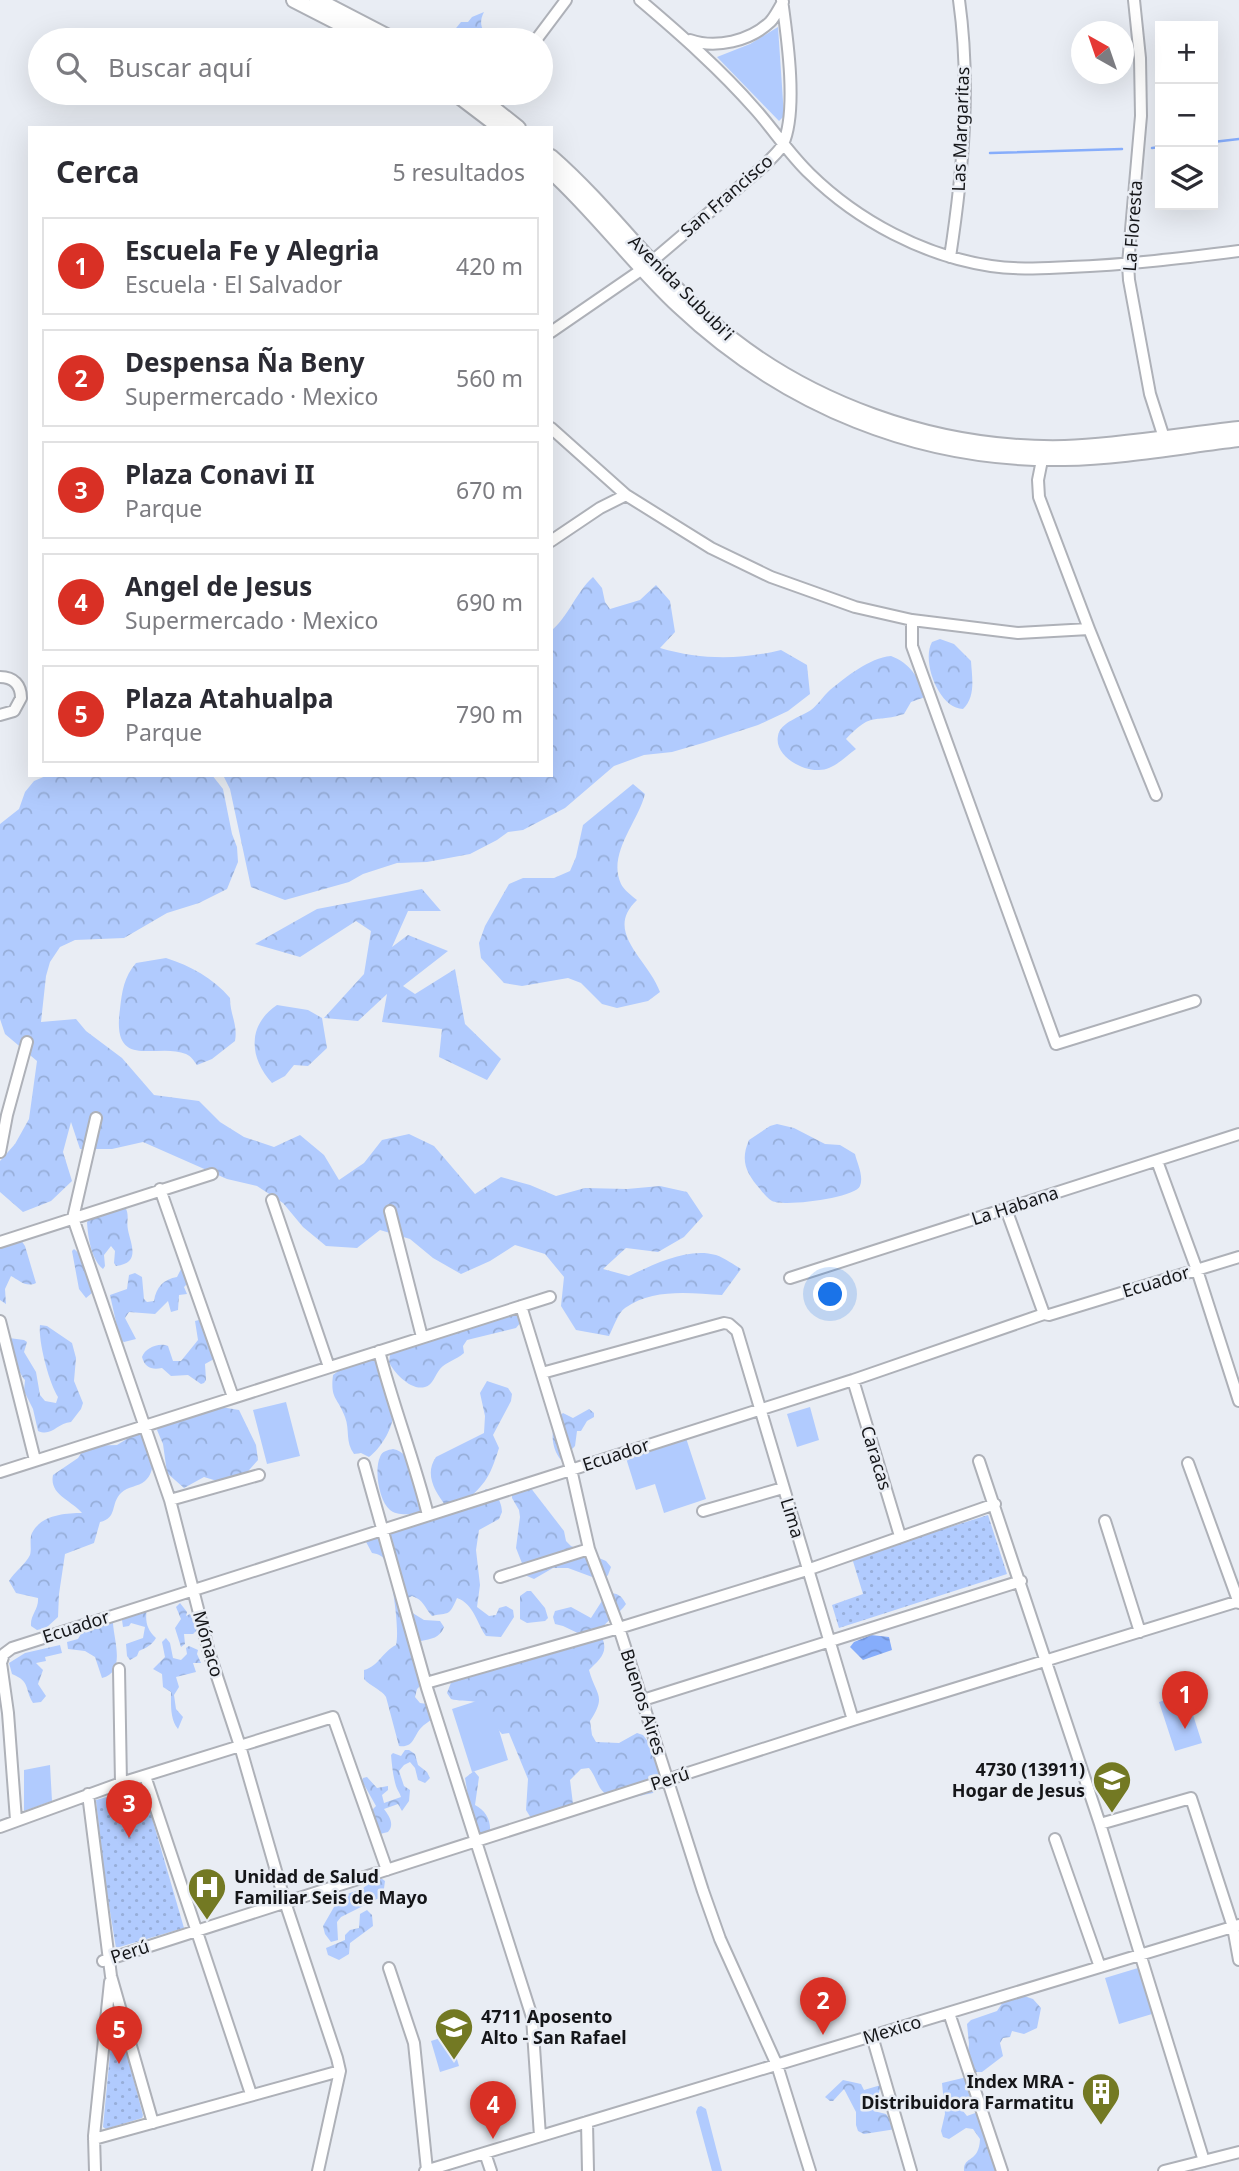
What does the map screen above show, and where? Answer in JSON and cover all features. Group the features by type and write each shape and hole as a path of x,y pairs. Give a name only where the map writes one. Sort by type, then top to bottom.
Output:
{"street":[{"path":"294,0 349,28"},
{"path":"317,0 371,28"},
{"path":"545,28 566,0"},
{"path":"640,0 685,39 756,109 809,174 837,198 902,238 950,257 991,266 1027,269 1128,264 1239,251"},
{"name":"Las Margaritas","path":"950,257 958,203 965,78 959,0"},
{"name":"La Floresta","path":"1134,0 1140,58 1140,116 1129,280 1150,394 1165,442"},
{"path":"685,39 714,46 731,42 770,22 782,1"},
{"name":"San Francisco","path":"553,331 648,265 765,165 783,145 790,117 782,1"},
{"path":"491,105 500,126"},
{"path":"492,105 516,126"},
{"name":"Avenida Sububi'i","path":"553,159 593,197 677,304 727,349 781,384 838,414 892,434 1000,456 1043,453 1090,456 1239,429"},
{"name":"Avenida Sububi'i","path":"553,173 648,265"},
{"path":"553,430 626,495 711,548 771,577 855,607 912,620 1017,633 1089,629"},
{"name":"Avenida Sububi'i","path":"1165,442 1239,439"},
{"path":"1043,453 1038,480 1039,496 1156,796"},
{"path":"553,540 600,508 626,495"},
{"path":"912,620 912,646 1056,1044 1195,1002"},
{"path":"0,677 8,678 19,686 21,692 19,705 8,714 0,715"},
{"path":"19,686 28,679"},
{"path":"0,1152 27,1042"},
{"path":"73,1218 96,1118"},
{"name":"La Habana","path":"790,1278 1239,1134"},
{"path":"1157,1161 1197,1270 1239,1401"},
{"path":"0,1242 212,1174"},
{"path":"160,1189 233,1398"},
{"path":"272,1200 329,1367"},
{"path":"1006,1209 1044,1314"},
{"path":"390,1211 422,1337"},
{"name":"Mónaco","path":"73,1218 170,1500 209,1652 340,2071"},
{"name":"Ecuador","path":"1,1663 4,1654 12,1648 853,1380 1044,1314 1049,1315 1239,1257"},
{"path":"0,1472 550,1297"},
{"name":"Buenos Aires","path":"521,1306 571,1469 589,1549 643,1700 702,1891 720,1939 778,2065 810,2171"},
{"path":"0,1321 35,1460"},
{"name":"Lima","path":"542,1373 724,1323 737,1331 853,1720"},
{"path":"379,1351 402,1430 415,1463 428,1515"},
{"name":"Caracas","path":"853,1380 900,1536"},
{"path":"979,1461 1021,1581 1142,1955 1203,2161"},
{"path":"1188,1463 1239,1601"},
{"path":"364,1464 426,1683 532,2017 540,2136"},
{"path":"170,1500 259,1475"},
{"path":"703,1511 783,1488"},
{"path":"426,1683 619,1628 807,1570 995,1504"},
{"path":"1105,1521 1140,1632"},
{"path":"500,1577 589,1549"},
{"path":"643,1700 1021,1581"},
{"name":"Perú","path":"106,1960 853,1720 1239,1601"},
{"path":"1,1663 6,1760 16,1820"},
{"path":"119,1669 121,1783"},
{"path":"0,1827 121,1783 333,1717 387,1870"},
{"path":"145,1776 251,2094"},
{"path":"88,1794 106,1960 153,2123"},
{"path":"1100,1824 1188,1797 1193,1801 1236,1926 1239,1960"},
{"path":"1055,1839 1100,1968"},
{"name":"Mexico","path":"426,2171 1236,1926"},
{"path":"389,1968 414,2043 426,2171"},
{"path":"95,2171 94,2138 111,1976"},
{"path":"949,2013 1002,2171"},
{"path":"872,2036 911,2171"},
{"path":"94,2138 340,2071 318,2171"},
{"path":"587,2122 588,2171"},
{"path":"1164,2171 1239,2152"},
{"path":"485,2153 491,2171"}],"green space":[{"path":"484,12 481,20 482,28 456,28 461,22 468,22 472,17"},
{"path":"778,27 784,116 779,121 717,57 750,44"},
{"path":"593,577 602,588 605,602 610,609 640,600 656,585 670,601 675,632 660,648 690,655 720,657 751,656 781,650 807,665 810,694 788,711 758,725 672,752 644,755 614,766 565,808 523,830 508,832 470,854 427,862 397,863 363,874 349,882 285,900 251,887 230,789 224,777 553,777 553,629"},
{"path":"940,639 954,644 971,661 972,693 963,709 946,701 934,683 929,650 932,642"},
{"path":"891,656 913,672 925,697 911,702 904,714 874,719 863,724 846,739 856,749 829,768 804,768 784,755 778,743 783,727 811,710 830,690 858,669 874,660"},
{"path":"43,777 214,777 223,789 238,862 227,889 199,903 167,913 124,938 75,940 60,947 50,962 46,976 41,1022 76,1019 86,1031 122,1058 154,1095 199,1101 220,1122 244,1137 274,1147 300,1135 324,1155 339,1180 364,1163 382,1140 409,1134 434,1146 475,1194 501,1177 556,1196 585,1188 627,1189 660,1186 687,1192 703,1216 684,1237 658,1252 626,1248 603,1269 629,1276 683,1255 705,1253 716,1255 741,1269 722,1295 672,1293 647,1297 622,1310 609,1336 576,1330 561,1306 564,1277 545,1254 515,1245 490,1261 461,1274 433,1258 410,1239 380,1230 357,1248 326,1246 303,1227 283,1203 257,1186 227,1179 143,1142 112,1149 80,1149 71,1122 63,1152 72,1181 51,1201 23,1212 0,1192 0,1161 15,1144 29,1119 37,1061 5,1034 0,1019 0,824 19,809 25,792 34,781"},
{"path":"633,784 645,794 625,838 618,861 618,873 622,886 637,900 628,912 626,934 660,992 648,1001 617,1008 602,1004 581,983 568,978 522,986 504,983 481,958 479,943 485,926 509,884 523,878 554,878 570,871 583,825"},
{"path":"422,889 441,911 408,911 392,947 408,935 448,951 403,986 415,994 455,969 465,1024 501,1059 487,1080 439,1057 442,1029 382,1022 387,994 358,1021 324,1018 364,974 371,931 356,921 300,957 255,944 317,909"},
{"path":"166,958 201,974 230,998 235,1041 212,1059 197,1065 186,1054 174,1051 139,1051 129,1048 122,1041 119,1029 120,1009 126,979 136,963"},
{"path":"277,1005 308,1010 322,1018 327,1048 308,1066 294,1065 285,1076 272,1083 259,1063 255,1042 260,1022"},
{"path":"777,1124 794,1128 825,1144 840,1145 855,1154 861,1174 860,1186 833,1198 791,1203 770,1200 748,1172 745,1154 749,1140"},
{"path":"125,1207 132,1257 124,1264 116,1266 115,1251 111,1246 104,1255 103,1269 93,1254 87,1222"},
{"path":"21,1240 36,1283 26,1284 11,1276 5,1289 6,1304 0,1300 0,1245"},
{"path":"74,1249 81,1255 92,1289 92,1293 86,1298 79,1289 72,1251"},
{"path":"183,1265 189,1282 184,1287 187,1294 179,1295 178,1310 171,1312 168,1301 155,1314 129,1312 125,1318 136,1339 124,1342 120,1340 110,1295 127,1289 129,1275 135,1273 142,1277 144,1299 147,1302 154,1301 159,1288 168,1280 177,1277"},
{"path":"513,1312 520,1314 521,1322 516,1328 467,1340 463,1346 464,1353 442,1367 428,1386 420,1388 409,1384 389,1362 390,1355 395,1350"},
{"path":"203,1320 214,1355 214,1359 205,1364 204,1383 201,1384 188,1375 171,1376 162,1368 152,1368 145,1364 142,1357 157,1345 168,1346 173,1361 181,1361 198,1340 195,1321"},
{"path":"40,1325 47,1326 72,1343 76,1358 74,1381 83,1403 71,1422 47,1432 38,1431 33,1409 24,1391 25,1380 14,1360 9,1342 9,1338 27,1342 24,1352 36,1372 40,1395 45,1401 56,1403 58,1397 45,1362"},
{"path":"374,1360 380,1364 393,1416 385,1439 369,1457 361,1453 354,1454 351,1449 346,1422 332,1383 333,1375 345,1366"},
{"path":"487,1381 508,1388 512,1394 493,1435 499,1448 492,1468 480,1488 458,1507 446,1506 432,1483 433,1463 436,1457 484,1433 485,1416 480,1393"},
{"path":"286,1402 300,1456 267,1464 253,1410"},
{"path":"215,1404 239,1410 256,1445 258,1460 242,1478 227,1484 204,1477 184,1488 167,1473 163,1444 157,1430 161,1423 206,1413"},
{"path":"810,1407 819,1440 797,1447 787,1414"},
{"path":"589,1409 594,1413 594,1417 587,1421 581,1431 577,1431 575,1446 561,1460 553,1442 553,1429 558,1417 563,1413 573,1418"},
{"path":"140,1431 151,1448 153,1463 149,1476 142,1483 121,1493 112,1514 100,1522 94,1543 65,1554 58,1617 46,1628 37,1630 31,1626 31,1622 38,1598 16,1593 9,1581 30,1555 31,1535 41,1522 54,1516 82,1513 54,1488 53,1475 78,1458 86,1446 117,1445"},
{"path":"686,1438 706,1499 664,1513 655,1484 636,1490 626,1458"},
{"path":"393,1449 406,1457 415,1472 425,1505 421,1511 406,1514 393,1512 383,1500 378,1463 382,1453"},
{"path":"530,1487 564,1531 566,1541 571,1546 606,1561 611,1567 603,1581 568,1568 553,1568 534,1579 527,1576 516,1548 520,1517 512,1498 512,1490"},
{"path":"486,1489 498,1498 502,1512 499,1519 479,1530 476,1550 480,1585 477,1607 489,1616 496,1615 499,1608 506,1606 513,1610 514,1617 501,1637 486,1636 471,1609 457,1598 448,1613 432,1616 419,1600 412,1596 406,1599 411,1612 424,1620 440,1621 444,1627 438,1636 432,1639 421,1641 416,1636 427,1679 417,1689 415,1697 420,1703 427,1704 435,1717 422,1727 410,1744 399,1746 386,1697 364,1679 364,1670 374,1665 396,1645 397,1638 395,1603 386,1562 384,1558 372,1553 365,1540 394,1527 429,1522 452,1514"},
{"path":"988,1515 1007,1574 839,1628 832,1605 863,1594 852,1558"},
{"path":"531,1591 545,1608 548,1618 545,1621 527,1623 520,1619 520,1596"},
{"path":"607,1593 619,1595 626,1604 602,1629 600,1634 604,1645 603,1653 589,1670 599,1700 590,1721 592,1735 596,1742 619,1743 637,1733 643,1735 664,1763 658,1787 653,1793 639,1796 611,1797 600,1788 589,1768 581,1769 570,1780 573,1804 539,1821 531,1818 526,1810 528,1779 509,1733 502,1734 493,1714 485,1705 451,1699 447,1693 452,1680 470,1664 582,1635 555,1624 555,1611 571,1607 591,1618"},
{"path":"139,1601 147,1607 147,1624 156,1638 130,1660 126,1644 143,1638 145,1627 131,1623 123,1627 122,1620 135,1613 136,1603"},
{"path":"180,1603 187,1612 186,1616 190,1614 198,1629 193,1634 184,1634 185,1644 181,1647 175,1628 181,1619 176,1607"},
{"path":"110,1621 113,1623 116,1663 109,1675 102,1678 95,1657 85,1651 68,1649 67,1642 78,1639 83,1630"},
{"path":"166,1638 170,1643 173,1658 181,1660 187,1654 186,1648 189,1646 198,1650 201,1663 193,1663 196,1672 176,1677 179,1687 174,1695 176,1709 183,1717 178,1729 172,1716 171,1692 163,1687 162,1674 153,1669 165,1657 162,1642"},
{"path":"60,1645 62,1653 45,1657 46,1661 36,1663 43,1670 38,1684 46,1696 41,1702 33,1703 25,1683 12,1674 9,1663 25,1653"},
{"path":"1186,1693 1202,1743 1175,1751 1159,1702"},
{"path":"489,1697 508,1760 472,1772 452,1709"},
{"path":"405,1750 415,1754 418,1765 430,1778 425,1783 418,1780 415,1768 410,1762 404,1765 399,1771 404,1786 410,1790 409,1801 402,1811 398,1804 384,1809 391,1820 391,1826 388,1832 380,1834 372,1825 368,1814 376,1806 362,1781 367,1777 377,1788 388,1786 388,1790 382,1795 384,1803 401,1797 396,1787 391,1755 393,1753 401,1756"},
{"path":"50,1765 52,1801 24,1811 24,1770"},
{"path":"474,1771 479,1777 475,1805 487,1816 490,1827 490,1831 478,1835 471,1814 465,1778"},
{"path":"143,1787 184,1928 116,1948 104,1875 96,1800"},
{"path":"378,1876 385,1881 383,1896 341,1917 337,1922 338,1940 331,1942 323,1926 334,1907 347,1894 362,1889"},
{"path":"367,1910 372,1915 373,1926 350,1943 349,1954 339,1960 328,1955 326,1948 345,1940 345,1935 350,1930 359,1928 360,1914"},
{"path":"1138,1968 1152,2014 1119,2024 1105,1978"},
{"path":"1021,1995 1033,1999 1041,2008 1037,2028 1024,2034 1012,2031 1010,2037 1003,2038 1000,2043 1003,2056 982,2072 975,2072 967,2063 967,2024 997,2011 1007,1996"},
{"path":"114,2013 143,2115 142,2118 106,2129 103,2127"},
{"path":"450,2035 459,2066 440,2072 431,2041"},
{"path":"967,2077 976,2097 963,2105 963,2111 967,2116 978,2112 998,2163 996,2171 964,2171 964,2166 979,2147 980,2139 973,2129 966,2128 949,2139 943,2137 941,2131 945,2114 942,2083"},
{"path":"843,2080 861,2084 864,2090 881,2085 874,2111 886,2114 896,2129 864,2134 858,2131 856,2112 844,2089 833,2101 825,2097"},
{"path":"701,2106 706,2109 722,2171 712,2171 696,2112"}],"water":[{"path":"871,1635 889,1637 892,1650 863,1660 850,1647 854,1642"}],"waterway":[{"path":"1218,141 1239,139"},
{"path":"990,153 1122,149"}],"place":[{"name":"Escuela Fe y Alegria","path":"1185,1729"},
{"name":"4730 (13911) Hogar de Jesus","path":"1112,1814"},
{"name":"Plaza Conavi II","path":"129,1838"},
{"name":"Unidad de Salud Familiar Seis de Mayo","path":"207,1921"},
{"name":"Despensa Ña Beny","path":"823,2035"},
{"name":"4711 Aposento Alto - San Rafael","path":"454,2061"},
{"name":"Plaza Atahualpa","path":"119,2064"},
{"name":"Index MRA - Distribuidora Farmatitu","path":"1101,2126"},
{"name":"Angel de Jesus","path":"493,2139"}]}
